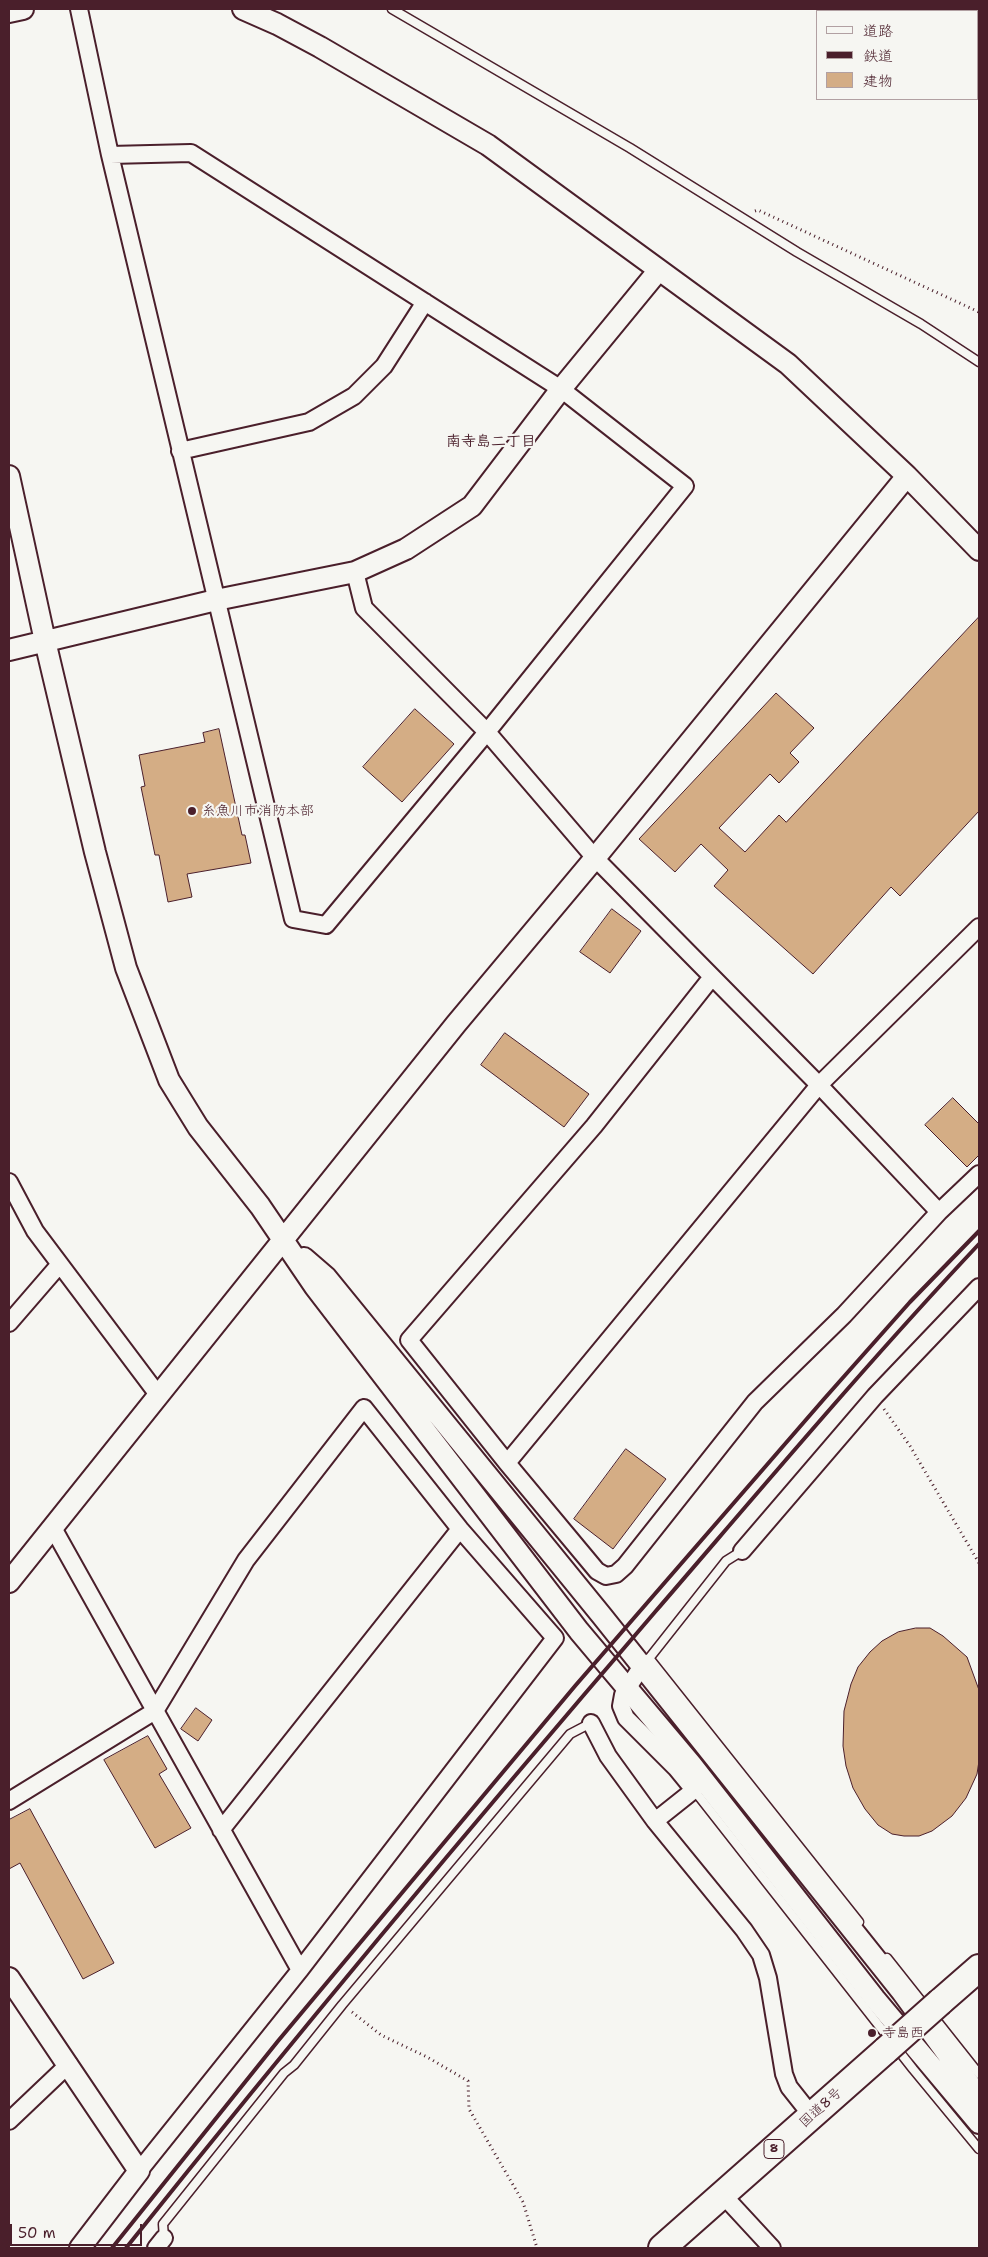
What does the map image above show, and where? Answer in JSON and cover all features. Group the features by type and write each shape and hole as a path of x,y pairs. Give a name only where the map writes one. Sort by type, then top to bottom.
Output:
{"highway":[{"name":"国道8号","path":"662,2248 979,1968"}],"street":[{"path":"9,12 22,9"},
{"path":"79,9 110,155 293,919 326,925 487,732 685,486 562,389 191,153 110,155"},
{"path":"243,9 277,24 320,47 488,145 658,271 788,364 907,476 979,550"},
{"path":"9,650 216,600 355,572 406,549 472,506 562,389 658,271"},
{"path":"180,451 309,422 354,396 384,366 425,302"},
{"path":"9,476 45,641 123,958 152,1039 170,1080 198,1127 284,1240 315,1287 579,1631 691,1764 887,2014 979,2123"},
{"path":"9,1582 160,1396 456,1024 595,858 907,476"},
{"path":"355,572 364,608 487,732 595,858 819,1085 939,1212"},
{"path":"507,1464 819,1085 979,927"},
{"path":"712,977 594,1126 409,1340 507,1464 597,1571 606,1576 616,1574 626,1566 755,1402 844,1315 939,1212 979,1174"},
{"path":"9,1182 34,1231 160,1396"},
{"path":"284,1240 326,1277 646,1662 896,1984 979,2097"},
{"path":"9,1323 60,1264"},
{"path":"742,1550 875,1396 979,1287"},
{"path":"9,1801 154,1711 246,1560 364,1408 460,1529 555,1638 300,1970 80,2248"},
{"path":"53,1528 300,1970"},
{"path":"221,1830 460,1529"},
{"path":"646,1662 627,1688 621,1706 626,1718 676,1768 694,1790 655,1821"},
{"path":"591,1723 608,1756 655,1821 744,1930 761,1955 768,1978 784,2074 789,2087 812,2116"},
{"path":"9,1978 69,2064 139,2172"},
{"path":"9,2121 69,2064"},
{"path":"723,2195 772,2248"}],"lane":[{"path":"392,9 630,148 921,324 979,362"},
{"path":"742,1550 726,1561 646,1662 866,1931"},
{"path":"160,2243 163,2224 284,2073 294,2065 342,2005 570,1734 591,1723"},
{"path":"694,1790 913,2070 979,2149"},
{"path":"884,1954 979,2074"}],"path":[{"path":"738,215 758,210 979,312"},
{"path":"875,1396 910,1446 979,1563"},
{"path":"342,2005 381,2035 427,2057 468,2081 469,2109 523,2202 536,2248"}],"building":[{"path":"979,617 979,811 900,896 891,887 813,974 714,886 728,870 701,844 675,872 639,839 776,693 814,728 790,753 799,762 779,783 770,774 719,828 745,852 779,815 786,822"},
{"path":"415,709 454,744 402,802 363,767"},
{"name":"糸魚川市消防本部","path":"219,729 242,835 245,835 251,863 187,874 192,897 168,902 159,855 155,855 141,787 145,786 139,755 205,742 203,733"},
{"path":"612,909 641,931 610,973 580,952"},
{"path":"505,1033 589,1094 564,1127 481,1065"},
{"path":"953,1098 979,1124 979,1155 967,1167 925,1125"},
{"path":"626,1449 666,1479 613,1549 574,1519"},
{"path":"916,1628 930,1628 943,1636 967,1657 979,1690 979,1761 977,1774 966,1798 952,1816 932,1831 919,1836 904,1836 892,1834 878,1825 865,1809 853,1788 846,1766 843,1746 844,1711 851,1684 858,1667 870,1652 882,1641 898,1632"},
{"path":"196,1708 212,1720 198,1741 181,1729"},
{"path":"148,1736 167,1769 159,1774 191,1828 155,1848 104,1760"},
{"path":"30,1809 114,1963 83,1979 20,1863 9,1869 9,1820"}],"railway":[{"path":"112,2248 278,2041 575,1686 910,1302 979,1231"},
{"path":"126,2248 322,2007 521,1769 815,1426 979,1244"}],"place":[{"name":"糸魚川市消防本部","path":"192,811"},
{"name":"寺島西","path":"872,2033"}],"district":[{"name":"南寺島二丁目","path":"491,442"}]}
